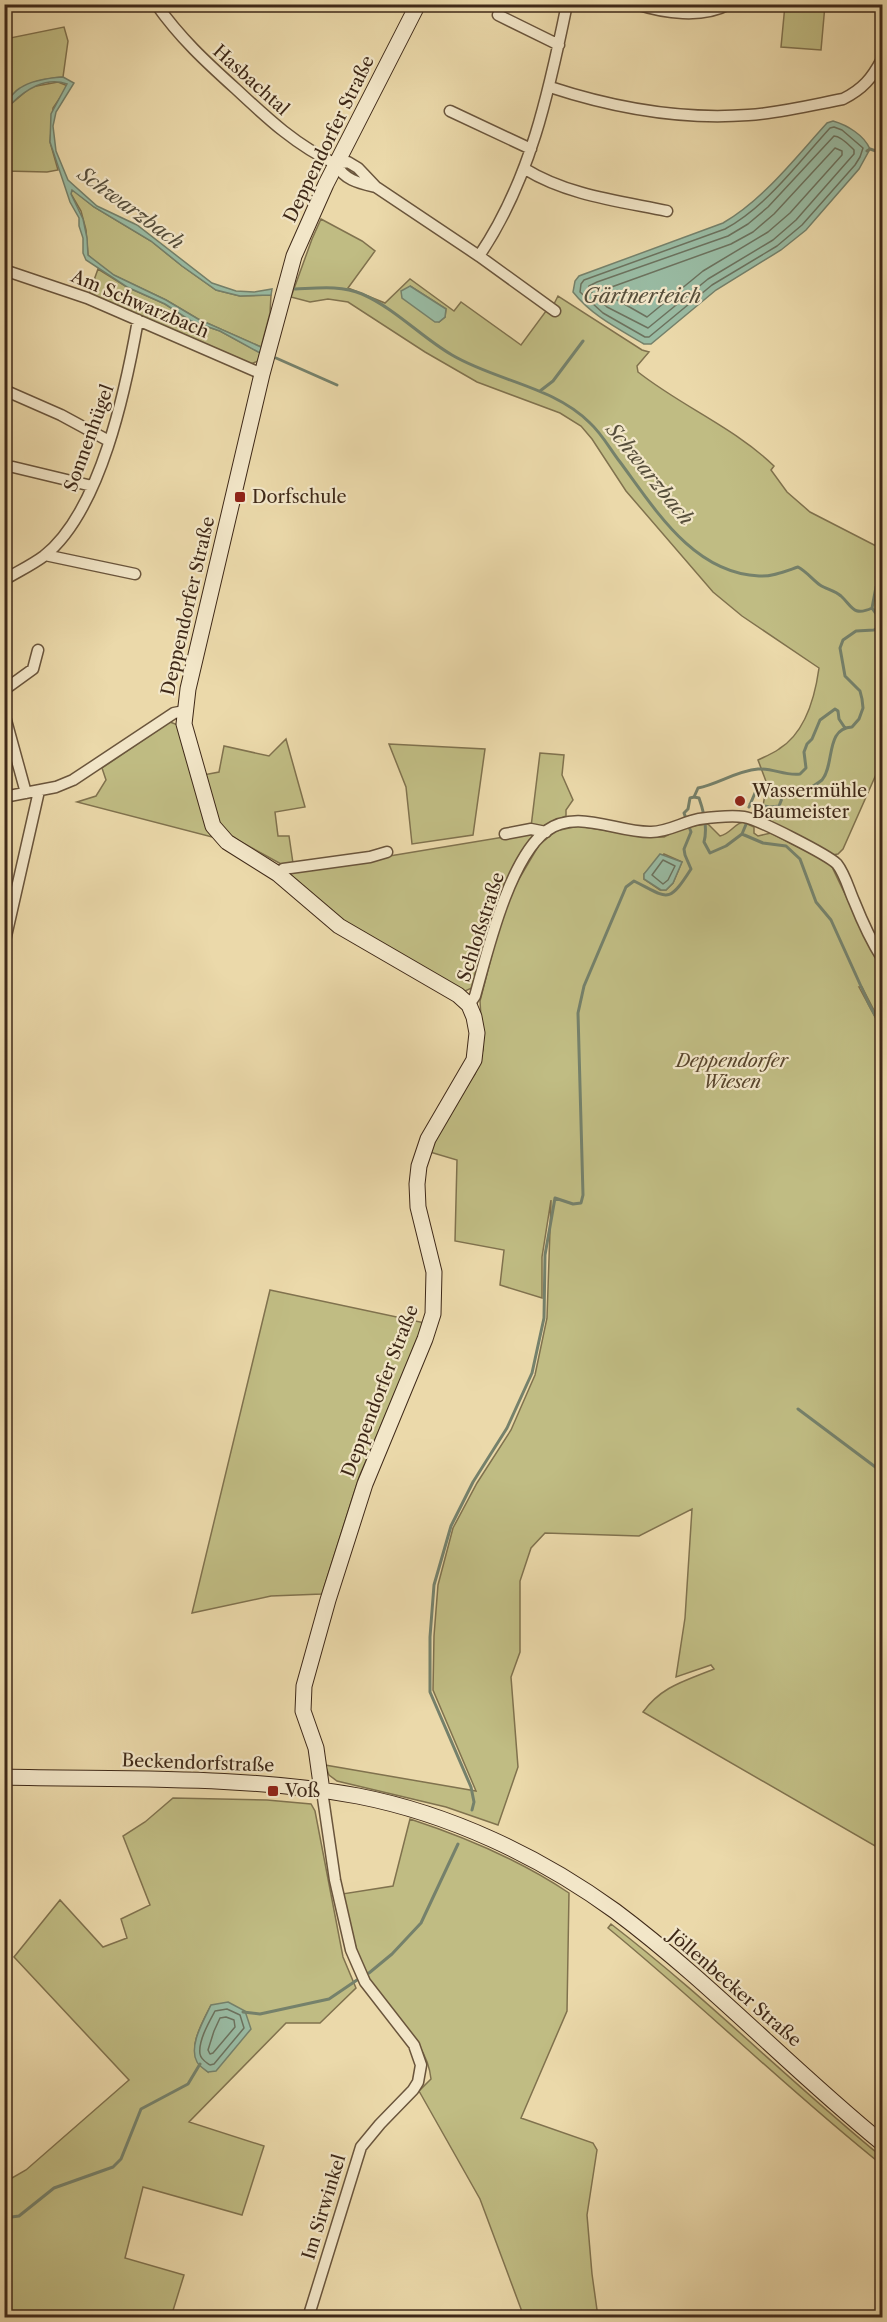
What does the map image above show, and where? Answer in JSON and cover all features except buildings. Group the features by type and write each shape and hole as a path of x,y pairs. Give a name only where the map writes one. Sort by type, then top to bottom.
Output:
{"street":[{"name":"Hasbachtal","path":"156,4 184,41 276,126 299,144 336,164 341,173 356,182 376,187 479,256 555,311"},
{"name":"Deppendorfer Straße","path":"322,1791 316,1748 303,1711 304,1686 328,1600 365,1484 425,1339 433,1314 434,1272 418,1207 418,1175 428,1139 474,1060 477,1033 469,1005 458,995 339,926 278,874 227,842 213,826 186,733 184,711 262,374 294,256 336,164 418,4"},
{"path":"479,256 525,169 550,87 567,4"},
{"path":"636,4 684,13 706,12 729,4"},
{"path":"498,15 559,45"},
{"path":"550,87 595,100 669,114 707,117 749,115 843,99 867,84 882,59"},
{"path":"450,111 531,149"},
{"path":"525,169 559,186 602,198 667,211"},
{"name":"Am Schwarzbach","path":"4,270 87,298 262,374"},
{"name":"Sonnenhügel","path":"4,580 45,555 74,521 92,486 110,441 125,390 138,320"},
{"path":"4,390 61,415 110,441"},
{"path":"14,467 92,486"},
{"path":"45,555 135,574"},
{"path":"4,690 33,669 38,650"},
{"path":"4,797 56,787 73,780 174,713 184,711"},
{"path":"5,718 26,793"},
{"path":"4,945 39,791"},
{"path":"505,834 531,829 546,832 558,825 580,821 637,832 653,832 709,818 729,816 751,818 783,833 836,864 882,958"},
{"name":"Schloßstraße","path":"469,1005 476,996 495,925 509,887 533,845 546,832"},
{"path":"278,874 283,868 370,857 387,852"},
{"name":"Beckendorfstraße","path":"4,1777 273,1785 358,1796 425,1814 505,1845 554,1872"},
{"name":"Im Sirwinkel","path":"308,2318 361,2147 413,2090 418,2082 421,2065 414,2045 365,1982 355,1962 335,1880 322,1791"},
{"name":"Jöllenbecker Straße","path":"554,1872 606,1905 638,1930 882,2143"}],"green space":[{"path":"785,5 825,5 821,50 781,47"},
{"path":"64,27 68,41 63,77 30,84 5,100 5,39"},
{"path":"58,82 68,86 53,108 50,142 58,170 5,171 4,104 11,104 31,87"},
{"path":"72,189 94,207 151,241 216,290 240,296 271,295 270,313 261,347 198,319 166,300 113,275 93,260 88,255 86,230 81,211 71,194"},
{"path":"321,219 362,241 375,251 348,288 385,303 410,279 454,311 461,302 521,345 546,311 550,312 558,296 642,350 649,352 637,366 638,372 759,452 774,466 771,470 787,492 810,512 882,549 882,761 843,849 838,854 832,855 761,816 767,784 758,760 779,749 796,734 815,691 819,668 742,616 713,592 626,491 581,426 560,413 477,382 425,352 348,302 328,299 310,302 291,297","holes":["410,286 446,309 445,317 439,322"]},
{"path":"98,269 127,287 165,304 191,321 220,331 257,351 260,353 258,361 251,364 89,294"},
{"path":"170,722 178,725 212,837 77,802 96,796 106,780 102,768"},
{"path":"286,739 305,807 275,812 278,836 289,836 293,863 281,864 223,832 203,775 219,772 224,746 269,756"},
{"path":"389,744 485,749 473,835 412,844 406,787"},
{"path":"540,753 564,755 562,775 573,800 566,810 566,816 543,826 531,827"},
{"name":"Deppendorfer Wiesen","path":"740,823 754,827 754,833 758,836 771,833 826,861 832,867 882,966 882,1026 862,987 859,987 882,1030 882,1850 643,1712 666,1690 714,1669 711,1665 676,1677 685,1618 692,1509 639,1536 545,1533 531,1548 520,1581 520,1652 511,1677 518,1767 498,1825 446,1807 337,1781 329,1775 325,1765 476,1791 433,1690 438,1585 453,1528 477,1483 511,1430 535,1375 547,1318 551,1200 542,1257 542,1298 500,1285 504,1250 455,1241 457,1160 430,1152 446,1117 475,1074 483,1050 480,1001 499,927 513,889 539,845 556,831 578,826 646,837 664,837 684,827 708,824 720,836","holes":["664,854 682,862 673,883 666,890 660,890 644,879 644,874"]},
{"path":"528,833 535,836 474,987 463,992 346,926 287,873"},
{"path":"270,1290 425,1323 359,1477 322,1594 271,1596 192,1613"},
{"path":"173,1798 267,1800 311,1804 315,1811 343,1957 356,1988 320,2023 286,2023 189,2122 264,2146 242,2215 143,2187 125,2258 184,2275 171,2317 5,2318 5,2182 26,2170 129,2080 14,1957 60,1900 103,1947 127,1938 121,1919 150,1905 123,1836 145,1822","holes":["211,2005 208,2072 200,2065 195,2049 198,2032"]},
{"path":"410,1819 492,1850 569,1893 567,2011 521,2118 593,2143 597,2150 587,2215 598,2317 524,2317 480,2199 419,2091 431,2079 423,2053 373,1986 358,1953 342,1894 393,1886"},
{"path":"611,1924 882,2157 882,2165 608,1928"}],"water":[{"path":"63,77 74,83 56,112 53,126 56,151 68,180 97,206 137,225 212,283 236,291 254,292 272,289 271,295 240,296 216,290 151,241 94,207 72,190 71,194 83,219 88,255 114,275 166,300 198,319 261,347 260,353 220,331 191,321 165,304 127,287 86,260 83,253 79,218 70,202 50,142 51,114 67,84 44,83 29,89 11,104 5,104 5,100 25,85 40,80"},
{"name":"Gärtnerteich","path":"833,121 855,131 870,149 859,169 806,230 781,250 716,290 651,344 644,344 606,321 580,301 573,292 575,281 579,276 723,223 765,190 827,123"},
{"path":"410,286 446,309 445,317 435,322 402,298 401,291"},
{"path":"660,854 682,862 673,883 666,890 661,890 644,879 644,874"},
{"path":"228,2002 245,2011 251,2029 216,2071 208,2072 197,2062 194,2048 196,2041 211,2005"}],"waterway":[{"path":"867,151 870,149 882,153"},
{"name":"Schwarzbach","path":"295,289 338,288 362,294 386,307 452,355 559,400 590,423 598,432 647,499 678,536 714,564 736,572 759,576 774,575 798,567 820,585 841,596 857,611 872,608 880,619 879,627 874,630 856,631 843,640 840,648 845,676 860,691 863,708 859,719 852,727 843,729 834,740 826,773 822,780 799,794 774,790 755,793 749,807"},
{"path":"540,391 553,381 583,341"},
{"path":"276,358 337,385"},
{"path":"872,608 876,587 882,577"},
{"path":"472,1810 474,1802 471,1787 430,1692 430,1637 434,1585 451,1526 473,1482 507,1428 532,1373 544,1318 545,1255 555,1198 573,1204 581,1203 583,1195 578,1013 584,986 626,887 634,881 667,895 677,888 691,869 684,849 691,832 684,813 688,809 690,798 694,797 698,788 742,772 758,769 800,774 806,768 804,752 820,720 835,709 845,728"},
{"name":"Schwarzbach","path":"750,804 779,806 785,791"},
{"path":"694,797 699,798 705,825 704,842 710,853 726,846 742,834"},
{"name":"Schwarzbach","path":"747,822 742,834 763,843 786,846 800,859 816,902 831,920 882,1028"},
{"path":"798,1409 882,1472"},
{"path":"369,1973 392,1954 421,1923 458,1844"},
{"path":"243,2012 260,2014 329,1999 357,1980"},
{"path":"4,2218 19,2216 54,2188 113,2167 121,2159 141,2109 188,2084 200,2064"}],"place":[{"name":"Dorfschule","path":"240,497"},
{"name":"Wassermühle Baumeister","path":"740,801"},
{"name":"Voß","path":"273,1791"}]}
